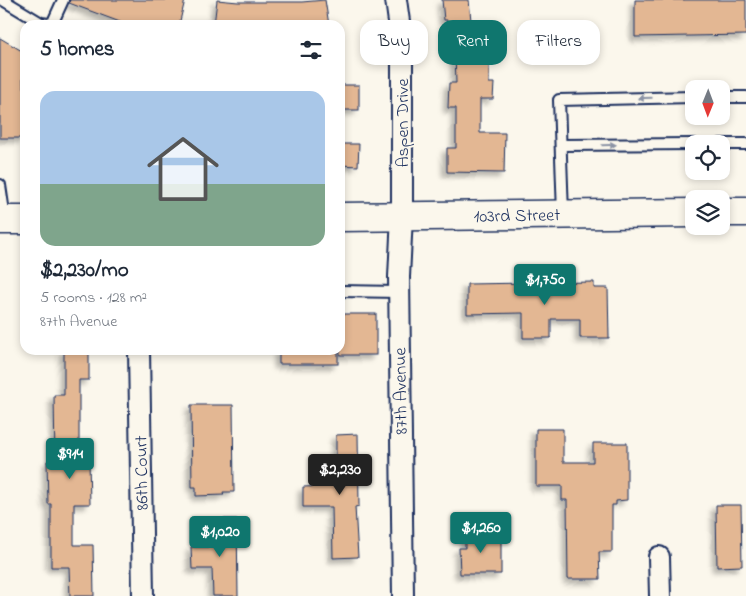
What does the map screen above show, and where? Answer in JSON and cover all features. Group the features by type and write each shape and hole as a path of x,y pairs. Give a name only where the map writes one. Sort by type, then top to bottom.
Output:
{"street":[{"name":"Aspen Drive","path":"396,0 402,60 402,216"},
{"path":"730,212 746,212"},
{"name":"103rd Street","path":"345,217 685,213"},
{"name":"87th Avenue","path":"402,216 399,292 403,596"},
{"name":"86th Court","path":"139,355 143,596"},
{"path":"660,556 660,596"}],"lane":[{"path":"3,0 37,20"},
{"path":"54,20 63,0"},
{"path":"730,97 746,96"},
{"path":"563,214 559,100 685,97"},
{"path":"560,145 685,144"},
{"path":"730,144 746,144"},
{"path":"0,185 10,220"},
{"path":"345,290 399,292"}],"building":[{"path":"70,0 185,0 180,20 115,20 69,3"},
{"path":"217,0 238,2 302,2 325,0 328,20 215,20"},
{"path":"442,0 469,0 471,20 444,20"},
{"path":"635,0 746,0 746,35 635,37"},
{"path":"0,38 20,50 20,138 0,138"},
{"path":"455,65 489,65 489,83 494,83 493,99 480,99 480,133 505,133 504,173 447,172 447,148 456,148 456,108 448,108 449,83 456,83"},
{"path":"345,85 359,85 359,110 345,110"},
{"path":"345,144 359,144 358,166 345,165"},
{"path":"594,282 594,288 608,288 609,338 580,338 580,319 551,319 551,338 523,338 523,313 467,314 467,284"},
{"path":"345,314 376,314 376,355 345,355"},
{"path":"64,355 89,355 89,380 79,380 79,461 89,461 90,504 74,504 74,545 93,545 94,596 70,596 69,567 51,567 51,504 48,504 47,461 55,461 54,395 64,395"},
{"path":"279,355 338,355 338,364 279,364"},
{"path":"191,405 233,405 234,492 223,492 224,495 196,496 196,487 192,487"},
{"path":"536,429 563,429 563,462 593,462 593,443 627,443 627,500 616,501 616,505 612,505 612,552 599,552 600,579 568,579 567,500 562,500 562,486 536,486"},
{"path":"358,434 359,506 355,507 358,557 333,558 332,507 303,507 303,487 327,486 327,462 336,462 336,435"},
{"path":"716,505 741,505 742,566 717,567"},
{"path":"212,519 237,519 238,596 213,596 212,569 192,569 191,547 210,547"},
{"path":"465,533 501,533 501,574 460,574 459,548 465,548"}]}
